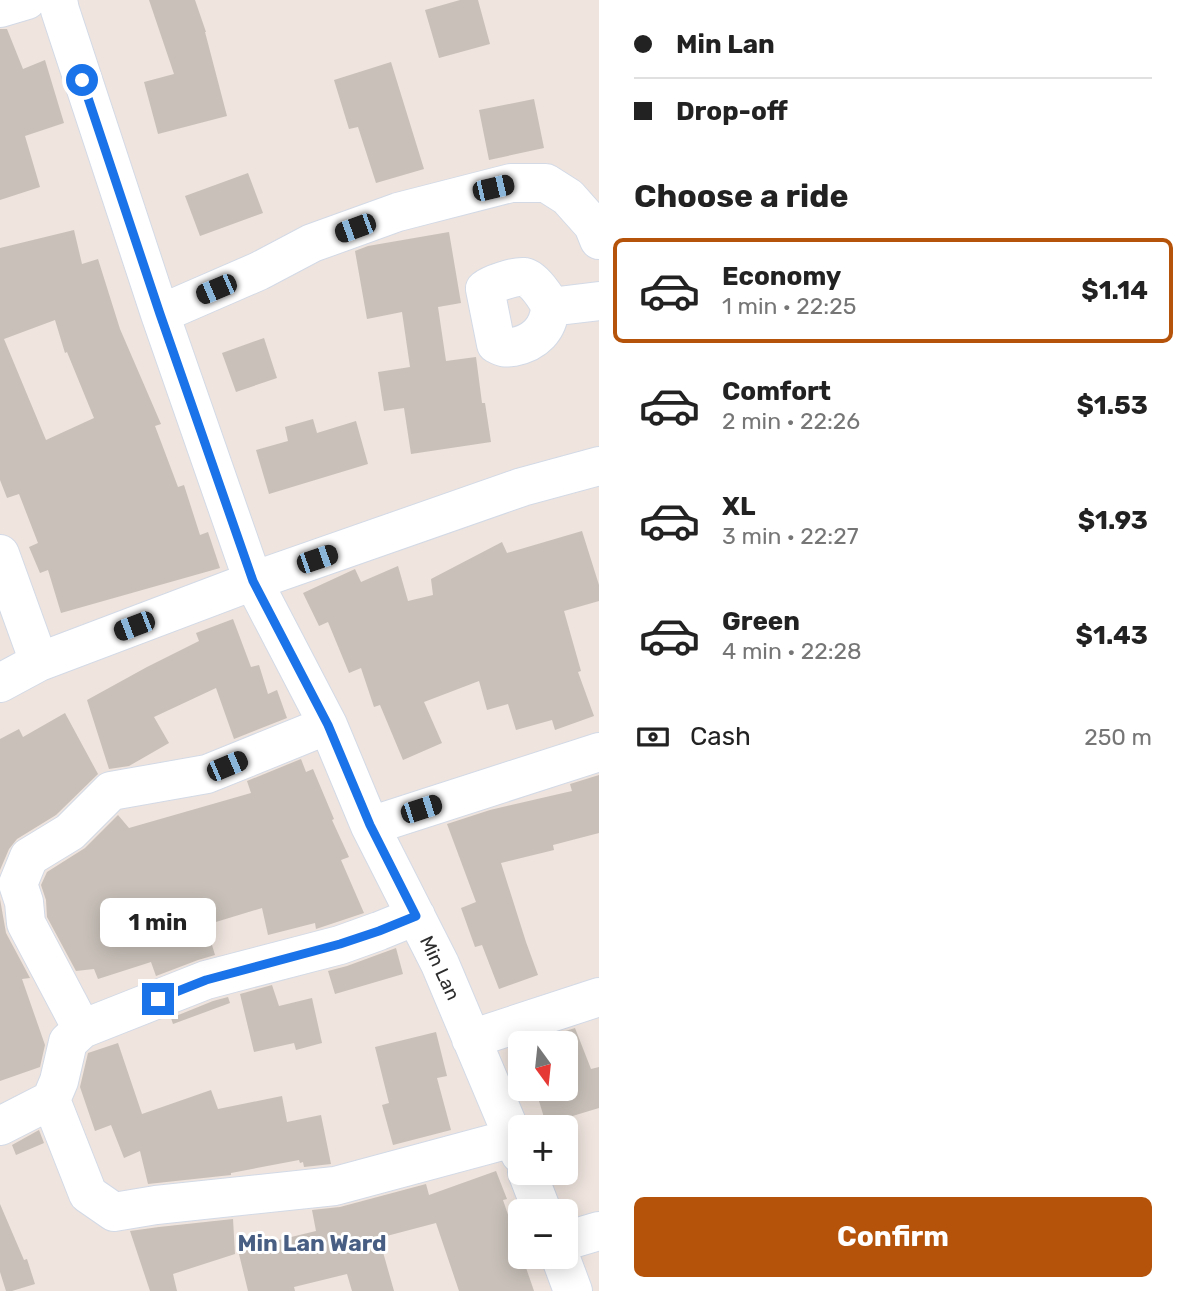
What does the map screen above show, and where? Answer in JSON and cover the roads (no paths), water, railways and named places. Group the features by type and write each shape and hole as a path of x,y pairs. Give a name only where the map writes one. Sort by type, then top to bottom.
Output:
{"street":[{"path":"0,8 58,3"},
{"name":"Min Lan","path":"58,3 160,314 253,581 328,725 370,825 440,964 508,1127"},
{"path":"160,314 259,271 312,243 398,212 511,183 546,183 568,197 593,225 599,240"},
{"path":"550,307 599,301"},
{"path":"0,683 39,662 253,581 522,487 599,466"},
{"path":"0,554 39,662"},
{"path":"82,1029 26,923 24,902 18,884 29,857 70,832 111,791 207,774 328,725"},
{"path":"370,825 599,752"},
{"path":"0,1126 51,1100 59,1082 68,1042 82,1029 206,980 340,944 416,916"},
{"path":"471,1039 599,997"},
{"path":"51,1100 88,1194 114,1212 335,1186 508,1157"},
{"path":"578,1237 599,1231"},
{"path":"565,1269 573,1291"}],"district":[{"name":"Min Lan Ward","path":"312,1243"}]}
